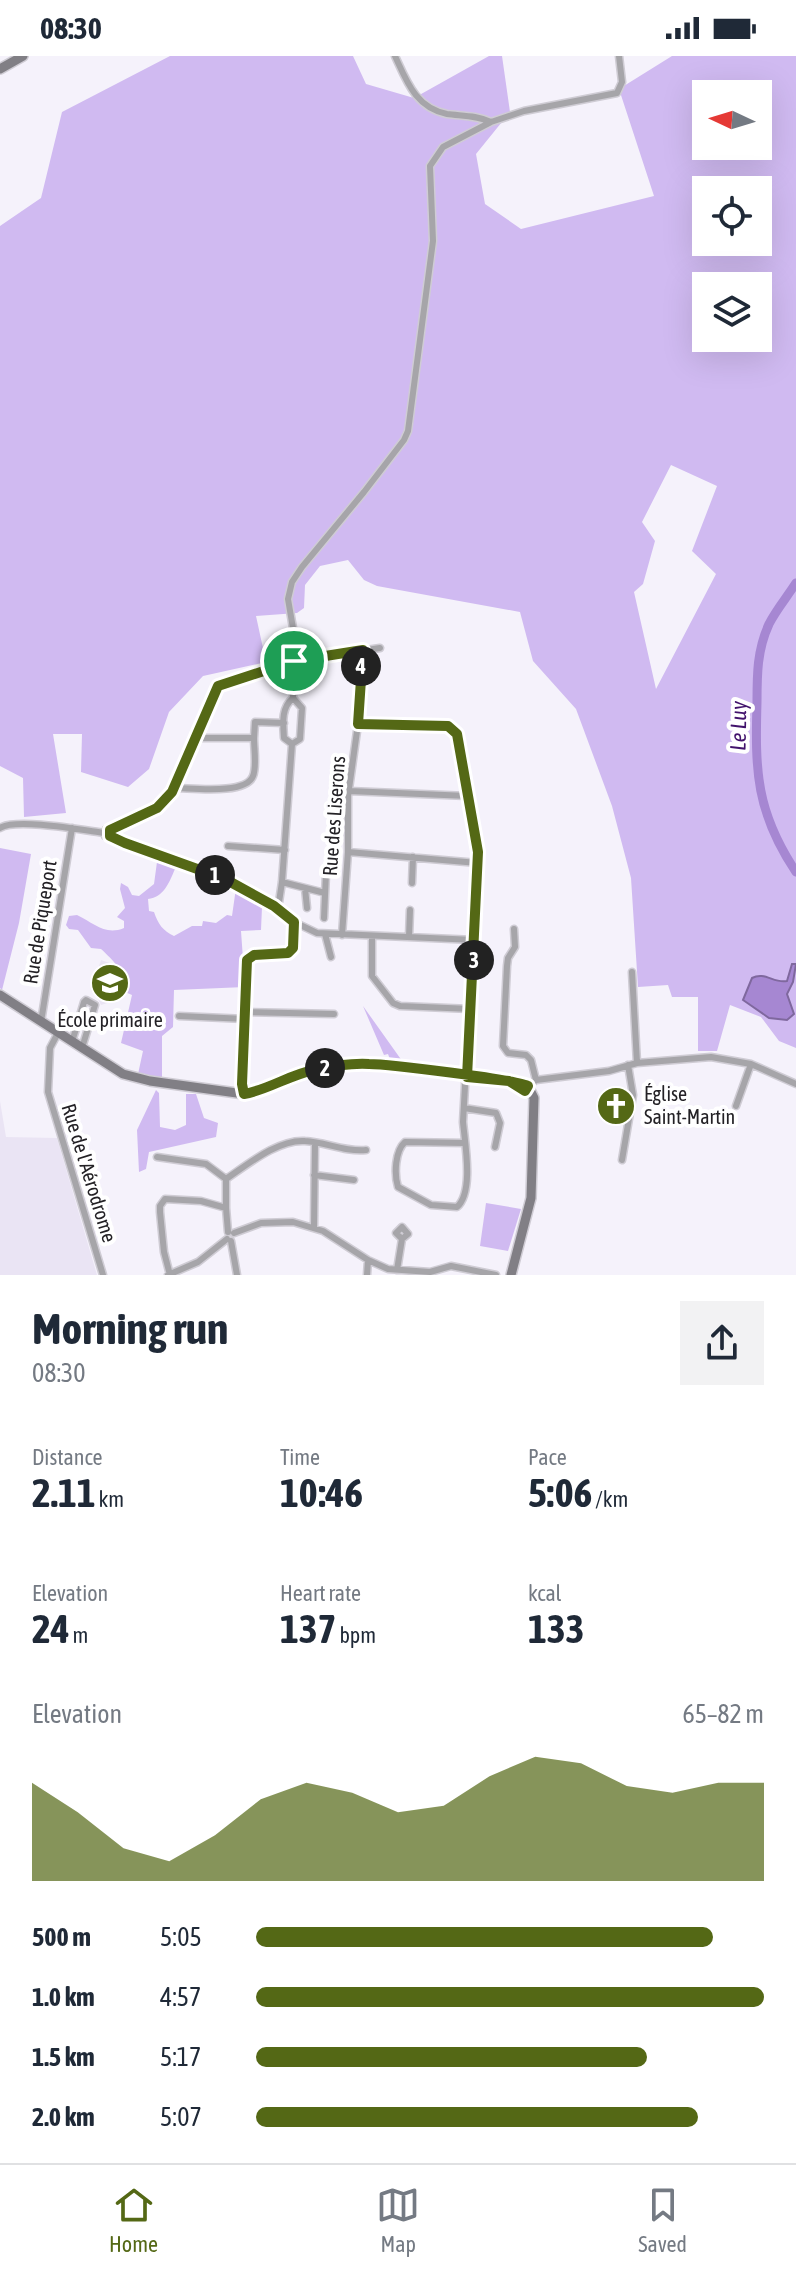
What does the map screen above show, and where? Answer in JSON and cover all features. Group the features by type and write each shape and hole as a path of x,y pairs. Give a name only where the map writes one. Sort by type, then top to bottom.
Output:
{"street":[{"path":"0,69 23,56"},
{"path":"395,56 413,92 425,105 442,113 480,117 491,122"},
{"path":"292,744 284,738 284,723 286,706 293,698 294,634 288,599 292,582 408,431 434,225 430,166 443,147 491,122 524,111 620,92 619,56"},
{"path":"108,833 157,808 175,788 218,686 294,661 380,648"},
{"name":"Rue des Liserons","path":"342,935 349,791 363,650"},
{"path":"292,744 300,739 302,708 293,698"},
{"path":"175,788 234,788 251,780 254,774 255,722 284,723"},
{"path":"358,724 451,728 457,734 478,863 464,1108 468,1160 463,1201 457,1207 431,1205 398,1187 398,1150 405,1142 465,1143"},
{"path":"195,738 254,738"},
{"path":"274,906 279,902 282,882 292,744"},
{"path":"349,791 468,796"},
{"path":"329,812 348,812"},
{"path":"0,828 7,825 72,828 108,833 192,869 225,879 274,906 294,922 325,934 475,940"},
{"name":"Rue de Piqueport","path":"41,1022 72,828"},
{"path":"228,846 285,850"},
{"path":"348,852 478,863"},
{"path":"412,883 413,857"},
{"path":"324,918 326,873"},
{"path":"282,882 325,893"},
{"path":"305,888 307,908"},
{"path":"409,937 410,910"},
{"path":"244,1094 247,960 254,955 288,953 293,948 294,922"},
{"path":"511,1275 531,1198 534,1106 530,1086 531,1060 526,1055 508,1053 503,1046 507,966 515,947 514,929"},
{"path":"325,934 331,957"},
{"path":"372,936 372,976 393,1003 400,1006 471,1009"},
{"path":"632,972 637,1063"},
{"path":"0,995 131,1077 244,1094 310,1070 355,1065 385,1065 513,1081 530,1086 637,1063 711,1057 751,1064 796,1084"},
{"path":"72,1042 84,1002 92,1002 95,1005 82,1048"},
{"path":"179,1016 334,1014"},
{"name":"Rue de l'Aérodrome","path":"58,1033 50,1048 48,1092 103,1275"},
{"path":"736,1106 751,1064"},
{"path":"622,1160 633,1095 628,1065"},
{"path":"464,1108 496,1113 500,1123 495,1147"},
{"path":"226,1179 296,1141 338,1149 366,1150"},
{"path":"314,1227 315,1143"},
{"path":"157,1157 206,1164 226,1179"},
{"path":"314,1175 354,1180"},
{"path":"226,1179 226,1208 237,1275"},
{"path":"226,1208 185,1199 169,1198 162,1202 164,1252 169,1275 198,1262 244,1228 270,1221 314,1227 368,1260 397,1270 429,1273 451,1266 496,1275"},
{"path":"397,1270 402,1239"},
{"path":"367,1275 368,1260"}],"shaded area":[{"path":"170,56 353,56 366,84 414,98 489,56 502,56 510,112 476,154 485,204 521,229 654,196 619,89 672,56 796,56 796,1048 779,1041 761,1017 730,1005 717,1051 698,1051 698,997 672,997 668,985 638,987 631,878 612,806 576,709 533,661 520,612 377,586 364,580 348,560 320,566 305,585 304,608 297,613 256,616 266,662 203,676 169,712 149,769 128,787 81,772 82,734 53,734 66,813 24,817 23,778 0,766 0,226 41,198 62,112","holes":["671,465 717,486 692,551 716,574 656,689 634,592 643,584 655,541 642,522"]},
{"path":"0,848 31,854 19,923 2,990 0,988"},
{"path":"157,862 175,869 162,892 148,899 149,911 154,912 161,927 174,936 192,926 202,926 203,921 216,923 227,915 232,916 236,888 262,907 261,930 241,931 245,987 174,990 173,1027 162,1036 162,1078 138,1074 143,1051 121,1043 132,995 125,992 119,968 101,949 91,948 78,930 69,929 66,925 69,916 77,915 105,930 124,928 124,921 117,917 125,908 121,883 128,887 132,895 139,896 154,884"},
{"name":"École primaire","path":"101,960 115,965 126,981 125,992 117,1000 101,1005 91,991"},
{"path":"792,964 796,964 787,994 794,1014 787,1020 769,1018 743,1000 752,978 761,976 787,981"},
{"path":"363,1006 405,1065 391,1062 388,1054 384,1055"},
{"path":"156,1090 159,1093 160,1127 175,1130 186,1125 186,1094 196,1094 204,1118 218,1123 216,1137 149,1152 146,1169 139,1172 137,1130"},
{"path":"0,1101 6,1137 57,1138 97,1275 0,1275"},
{"path":"486,1203 521,1209 508,1251 480,1246"}],"waterway":[{"name":"Le Luy","path":"796,583 772,619 762,643 756,727 758,770 766,810 773,830 796,872"}],"place":[{"name":"École primaire","path":"110,983"},
{"name":"Église Saint-Martin","path":"616,1106"}],"route":[{"path":"294,661 218,686 175,788 157,808 110,830 110,836 125,843 234,884 274,906 294,922 293,948 288,953 254,955 247,960 244,1094 310,1070 366,1064 385,1065 467,1077 513,1081 520,1082 528,1086 525,1091 513,1081 509,1081 467,1077 478,852 457,734 448,726 358,724 363,650 294,661"}]}
